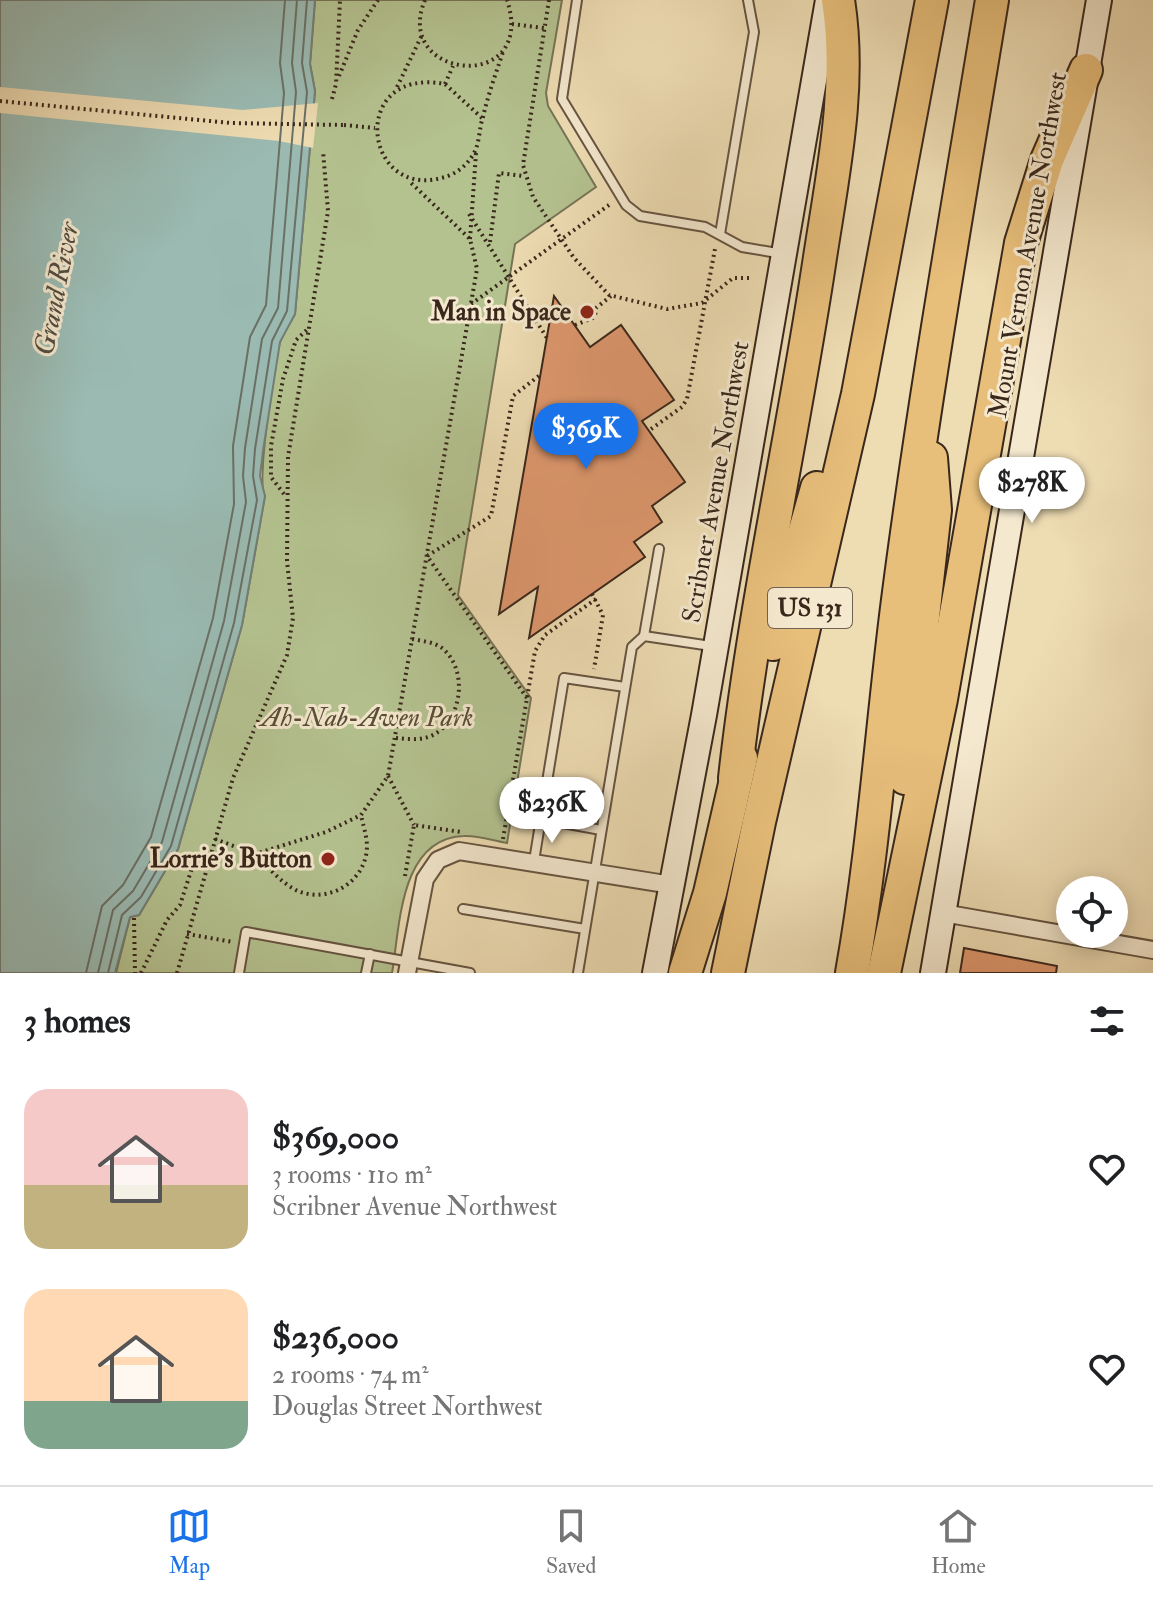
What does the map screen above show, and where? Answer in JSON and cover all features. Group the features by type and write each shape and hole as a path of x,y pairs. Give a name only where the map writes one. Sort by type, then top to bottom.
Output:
{"highway":[{"path":"735,778 743,711 800,388 842,100 843,36 838,0"},
{"name":"US 131","path":"728,973 759,822 858,394 932,0"},
{"path":"852,973 877,806 897,603 927,392 992,0"},
{"path":"884,973 941,699 1021,243 1047,160 1086,70"},
{"path":"891,933 897,848 935,510 927,392"},
{"path":"699,973 710,893 735,778 816,489 858,394"},
{"path":"685,973 710,893"}],"street":[{"name":"Scribner Avenue Northwest","path":"655,973 716,647 828,0"},
{"name":"Mount Vernon Avenue Northwest","path":"933,973 1099,0"},
{"path":"408,968 425,879 438,860 459,851 672,885"},
{"path":"943,913 1153,950"}],"lane":[{"path":"577,0 562,99 620,197 640,216 705,227 742,247 784,254"},
{"path":"718,233 754,32 748,0"},
{"path":"578,973 632,647 644,636 659,549"},
{"path":"644,636 716,647"},
{"path":"534,861 564,678 625,687"},
{"path":"541,819 601,830"},
{"path":"463,909 585,929"},
{"path":"239,973 246,932 370,954 408,968 470,973"},
{"path":"366,973 370,954"}],"path":[{"path":"336,84 340,0"},
{"path":"332,99 358,30 378,0"},
{"path":"425,0 419,17 422,35 441,61 453,66 476,66 503,52"},
{"path":"255,854 326,832 361,815 388,776 477,269 470,239 469,214 476,150 482,118 512,24 507,0"},
{"path":"549,0 523,154 524,176 533,197 585,272 611,296 667,309 703,302 733,278 750,278"},
{"path":"512,24 544,28"},
{"path":"422,35 396,89 383,105 375,128 378,145 391,166 470,239"},
{"path":"445,84 453,66"},
{"path":"396,89 428,81 445,84 482,118"},
{"path":"0,101 231,123 375,128"},
{"path":"409,181 449,176 465,166 476,150"},
{"path":"177,973 233,778 287,655 293,618 285,495 328,211 323,151"},
{"path":"489,244 499,173 524,176"},
{"path":"471,304 620,197"},
{"path":"469,214 511,276 547,338"},
{"path":"651,429 684,405 718,233"},
{"path":"575,325 595,317 596,308 611,296"},
{"path":"285,495 271,477 271,446 283,379 296,340 310,327"},
{"path":"427,556 491,516 513,396 540,375"},
{"path":"427,556 527,698"},
{"path":"503,839 535,651 541,640 594,596 603,615 594,669"},
{"path":"396,738 416,740 431,737 446,727 455,711 458,676 451,659 443,649 412,639"},
{"path":"388,776 414,825"},
{"path":"215,839 255,854 298,891 317,894 338,892 353,880 363,864 367,848 361,815"},
{"path":"138,973 167,920 180,905 192,868 205,867"},
{"path":"134,918 138,973"},
{"path":"187,934 244,944"}],"green space":[{"name":"Ah-Nab-Awen Park","path":"315,0 562,0 546,93 548,106 596,187 515,244 458,595 531,698 507,843 464,836 443,841 426,852 407,888 392,973 116,973 130,917 139,915 178,849 242,625 265,496 264,449 279,346 295,314 315,91 310,64"}],"water":[{"name":"Grand River","path":"0,0 315,0 310,64 315,91 295,314 280,342 260,476 265,496 242,625 178,849 139,915 130,917 115,973 0,973"}],"pier":[{"path":"0,87 243,110 318,103 313,148 279,141 0,113"}],"building":[{"path":"554,296 590,347 621,325 674,400 642,421 685,482 652,506 662,522 634,542 645,557 529,638 538,587 499,614"},
{"path":"964,948 1057,966 1056,973 960,973"}],"place":[{"name":"Man in Space","path":"587,312"},
{"name":"Lorrie's Button","path":"328,859"}]}
